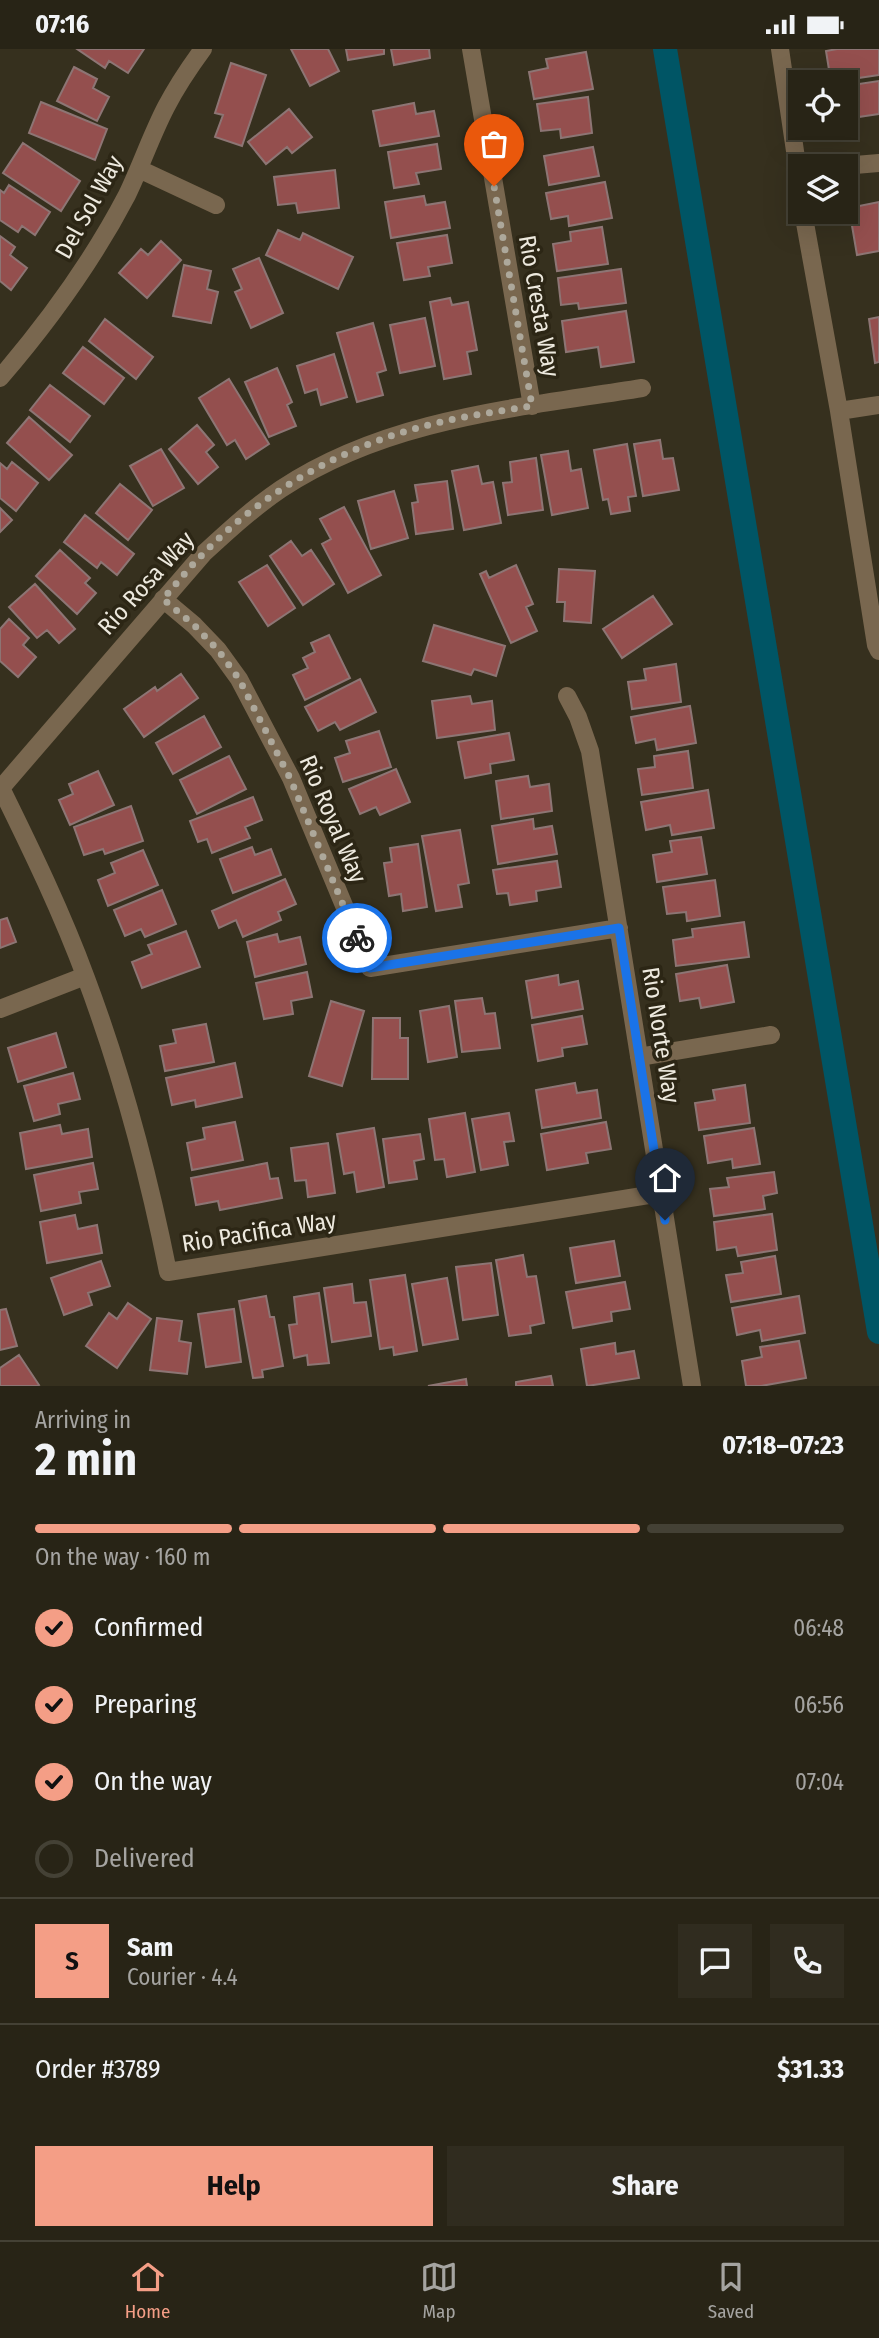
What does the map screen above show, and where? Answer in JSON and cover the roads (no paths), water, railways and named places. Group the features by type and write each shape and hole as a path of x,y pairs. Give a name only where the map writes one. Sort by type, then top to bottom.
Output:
{"street":[{"name":"Del Sol Way","path":"0,378 72,288 101,242 139,169 164,109 182,77 203,49"},
{"name":"Rio Cresta Way","path":"471,49 532,406"},
{"path":"780,49 796,154"},
{"path":"858,165 879,163"},
{"path":"139,169 216,205"},
{"path":"805,224 879,651"},
{"name":"Rio Rosa Way","path":"85,976 46,879 1,788 203,554 240,520 282,489 326,464 372,443 421,427 642,387"},
{"path":"839,411 879,405"},
{"name":"Rio Royal Way","path":"163,599 218,650 245,689 290,778 370,968 619,928"},
{"name":"Rio Norte Way","path":"567,696 590,751 692,1386"},
{"path":"0,1009 85,976"},
{"name":"Rio Pacifica Way","path":"85,976 135,1128 167,1272 661,1193"},
{"path":"639,1057 771,1035"}],"waterway":[{"path":"665,49 879,1332"}]}
